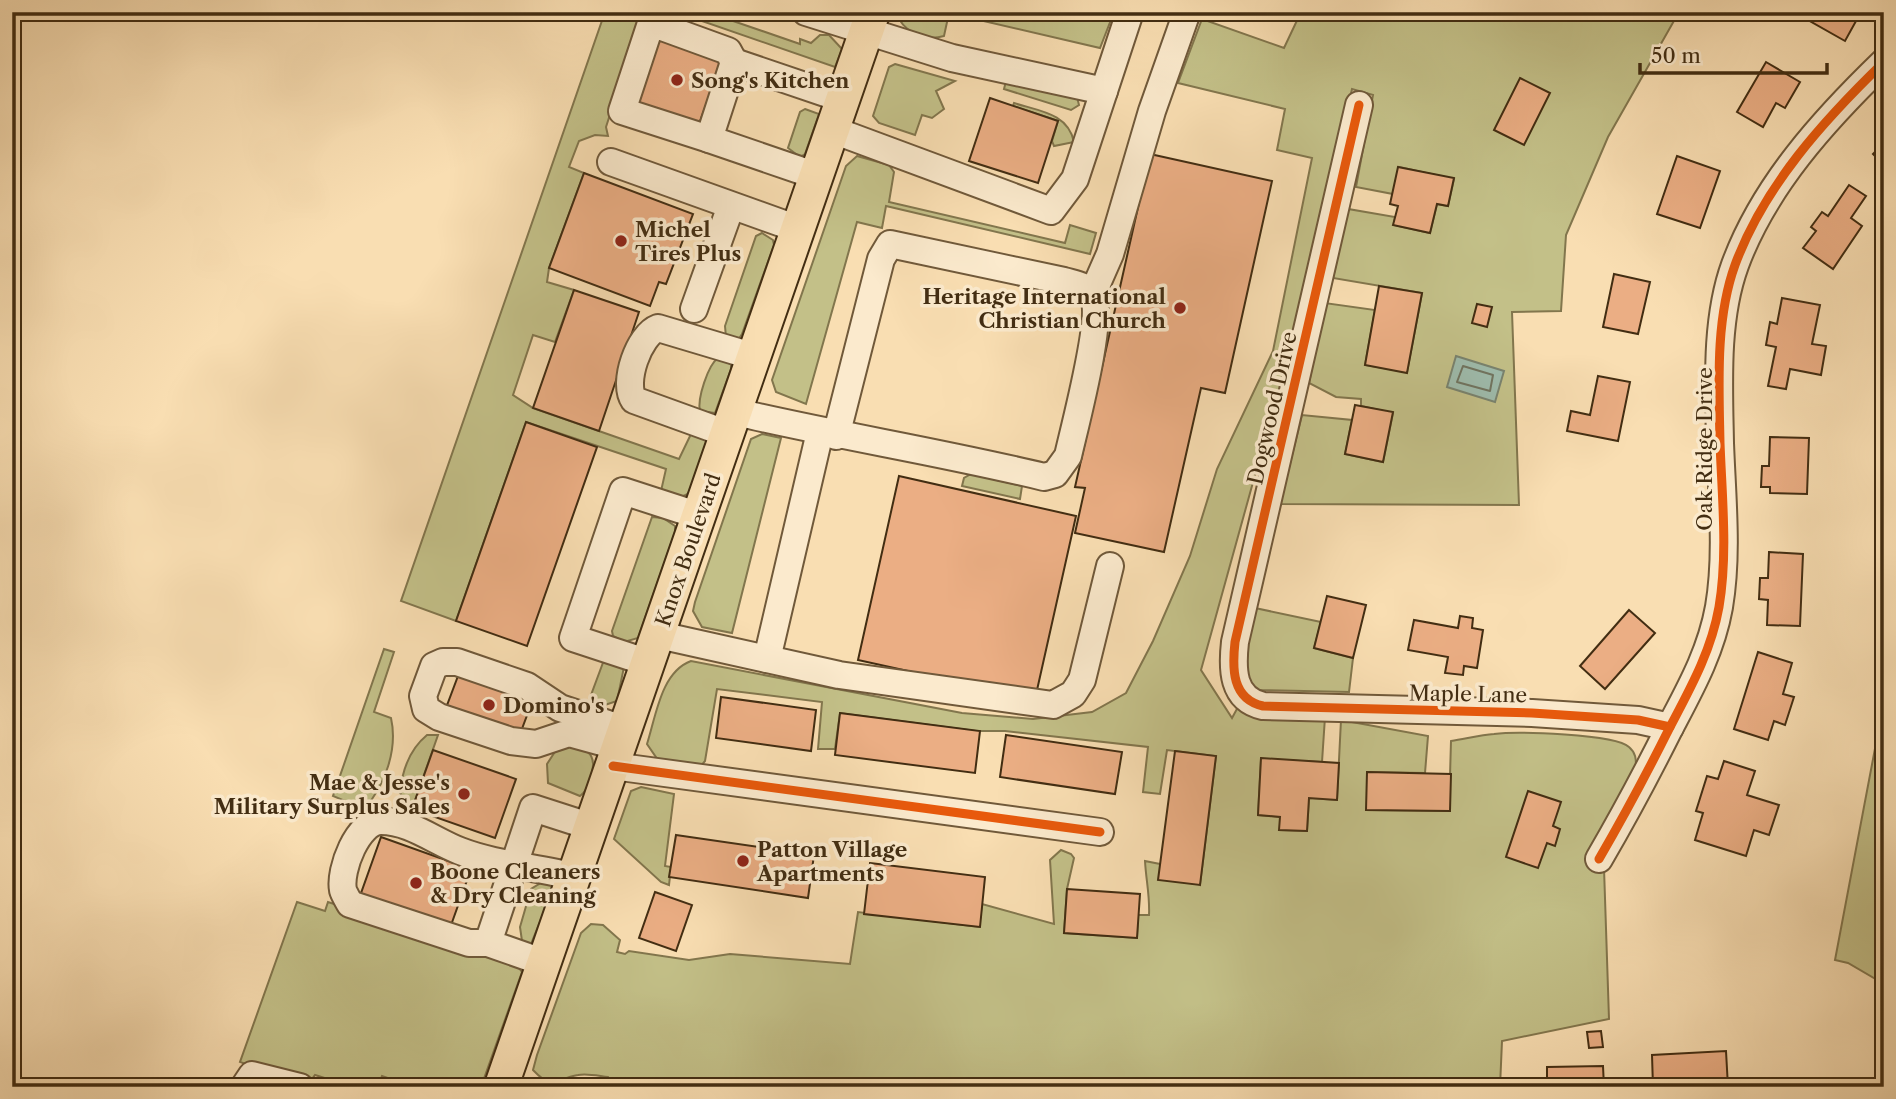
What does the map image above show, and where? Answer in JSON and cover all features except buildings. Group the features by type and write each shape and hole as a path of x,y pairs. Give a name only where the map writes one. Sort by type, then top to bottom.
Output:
{"main road":[{"name":"Knox Boulevard","path":"509,1085 545,963 870,22"}],"street":[{"path":"806,12 870,22 952,58 1104,91"},
{"path":"833,130 1051,211 1075,179 1130,12"},
{"path":"1092,295 1110,254 1152,111 1187,12"},
{"path":"709,139 734,62 729,51 651,23 622,111 817,176"},
{"path":"734,62 843,99"},
{"name":"Oak Ridge Drive","path":"1599,859 1705,659 1720,603 1723,545 1720,390 1723,327 1734,267 1759,211 1776,185 1815,135 1884,62"},
{"name":"Dogwood Drive","path":"1263,706 1244,697 1236,684 1233,665 1235,642 1359,105"},
{"path":"611,162 799,229"},
{"path":"694,309 731,205"},
{"path":"755,357 658,328 648,332 642,341 629,380 629,393 634,400 732,423 828,434 934,451 1044,477 1055,474 1068,456 1097,319 1092,295 1086,288 890,244 881,259 828,434 767,659"},
{"path":"699,516 623,491 573,638 654,649 767,659 839,675 1053,705 1073,694 1082,680 1110,566"},
{"path":"620,748 527,687 457,662 443,662 434,666 427,682 423,696 426,709 439,718 511,741 536,744 569,733 620,748 1100,832"},
{"name":"Maple Lane","path":"1263,706 1532,713 1638,720 1670,727"},
{"path":"488,943 533,808 592,827"},
{"path":"545,963 488,943 469,943 350,904 343,890 351,851 362,830 377,821 433,836 460,851 575,877"},
{"path":"244,1087 252,1075 300,1087"}],"shaded area":[{"path":"605,12 643,12 606,127 608,136 595,135 579,141 569,167 584,173 549,268 547,282 574,290 555,342 533,335 513,395 533,408 679,459 691,434 706,439 706,444 690,493 681,497 661,491 666,469 526,422 456,621 401,601"},
{"path":"676,12 707,12 800,44 800,39 811,43 820,35 829,35 842,49 835,67"},
{"path":"901,12 1114,12 1100,48 949,13 944,36 924,37 907,29 899,19"},
{"path":"1301,12 1569,12 1589,20 1593,12 1679,12 1608,137 1566,235 1561,311 1512,312 1519,505 1280,504 1302,415 1352,420 1345,454 1383,462 1393,413 1361,406 1361,399 1336,397 1309,383 1325,303 1375,310 1365,365 1407,372 1422,293 1333,278 1348,209 1395,217 1394,225 1430,233 1437,204 1448,206 1454,179 1399,167 1393,194 1356,187 1373,95 1352,89 1276,422 1260,457 1201,670 1232,718 1238,707 1255,714 1325,717 1322,762 1261,759 1258,815 1280,817 1280,830 1307,831 1309,798 1337,800 1341,720 1428,736 1425,773 1367,772 1367,810 1449,811 1451,741 1494,734 1543,733 1605,739 1629,747 1636,759 1636,767 1604,868 1609,1019 1502,1041 1500,1087 615,1087 608,1077 597,1075 578,1075 555,1082 540,1077 533,1070 537,1055 581,933 591,924 603,925 620,940 617,952 625,954 629,951 689,960 730,954 850,964 858,912 979,927 982,904 1054,924 1050,860 1061,850 1074,858 1067,889 1064,933 1137,938 1138,915 1149,915 1145,861 1160,864 1200,885 1216,756 1167,750 1160,794 1143,792 1148,747 1005,731 976,731 840,713 835,749 818,749 822,702 717,689 705,761 700,767 658,760 647,744 666,685 681,667 691,661 962,713 1033,719 1092,712 1126,693 1153,641 1190,556 1217,469 1273,351 1312,158 1277,150 1285,109 1178,83 1202,19 1284,48"},
{"path":"895,64 955,81 936,91 944,109 932,118 922,115 915,135 879,123 873,116 889,67"},
{"path":"1006,81 1077,97 1079,105 1071,110 1004,89"},
{"path":"1014,103 1059,119 1071,132 1074,142 1054,146 1052,141 1058,121 1013,106"},
{"path":"805,109 819,114 805,154 800,157 788,148 800,112"},
{"path":"857,156 889,165 894,172 889,202 1065,243 1070,225 1096,233 1090,254 886,206 882,228 857,222 806,404 776,392 772,380 846,166"},
{"path":"762,233 773,240 774,245 742,334 738,340 726,337 725,326 756,236"},
{"path":"718,358 731,364 731,369 715,413 700,411 704,383"},
{"path":"762,434 781,438 732,633 702,627 693,611 695,602 751,439"},
{"path":"971,474 1022,486 1020,499 962,486 964,478"},
{"path":"652,517 663,518 675,526 675,532 638,638 624,642 613,636 612,631"},
{"path":"1255,608 1321,622 1314,648 1353,658 1349,692 1255,690 1246,671 1245,650"},
{"path":"384,649 394,652 374,712 391,718 393,742 384,778 364,809 333,796"},
{"path":"1884,653 1884,963 1879,981 1848,963 1835,960 1877,738"},
{"path":"604,660 624,667 617,701 605,705 593,701 591,695"},
{"path":"427,735 438,735 412,809 400,793 403,777 412,754"},
{"path":"560,744 582,748 591,755 591,776 586,790 580,796 548,783 547,764"},
{"path":"641,787 674,794 665,866 671,867 669,885 661,882 614,839 631,791"},
{"path":"544,881 551,883 553,889 531,944 522,941 520,927 531,889"},
{"path":"297,902 325,911 328,902 515,963 522,972 481,1087 414,1087 382,1076 378,1087 353,1087 315,1075 307,1086 240,1062"}],"water":[{"path":"1456,356 1504,371 1495,402 1447,387"}],"cycle path":[{"path":"1599,859 1692,685 1705,655 1719,607 1724,546 1719,399 1721,330 1735,265 1747,236 1779,181 1839,107 1884,62"},
{"path":"1359,105 1235,642 1236,682 1245,697 1263,706 1532,713 1638,720 1670,727"},
{"path":"613,766 1100,832"}],"place":[{"name":"Song's Kitchen","path":"677,80"},
{"name":"Michel Tires Plus","path":"621,241"},
{"name":"Heritage International Christian Church","path":"1180,308"},
{"name":"Domino's","path":"489,705"},
{"name":"Mae & Jesse's Military Surplus Sales","path":"464,794"},
{"name":"Patton Village Apartments","path":"743,861"},
{"name":"Boone Cleaners & Dry Cleaning","path":"416,883"}]}
